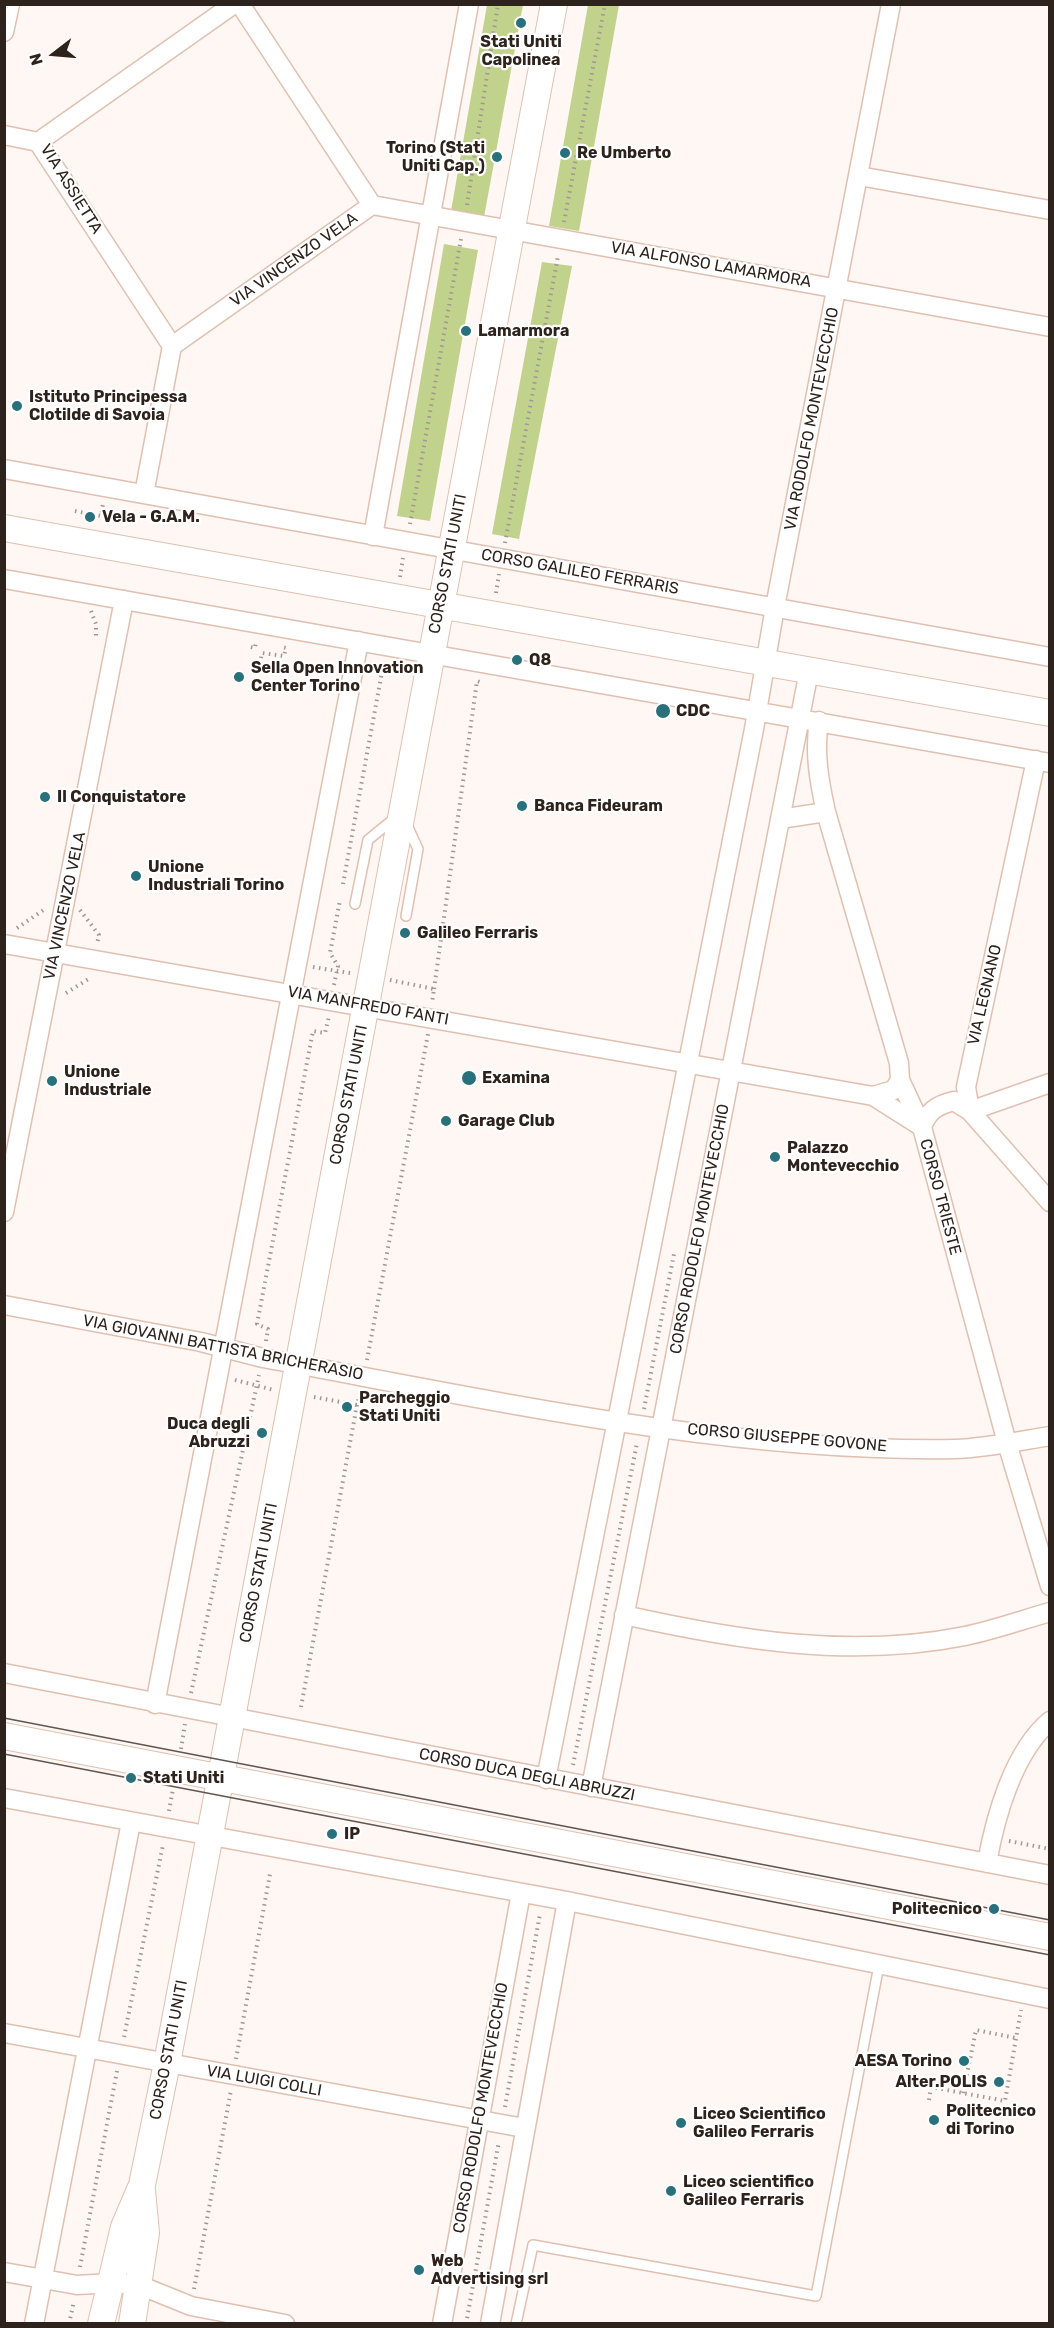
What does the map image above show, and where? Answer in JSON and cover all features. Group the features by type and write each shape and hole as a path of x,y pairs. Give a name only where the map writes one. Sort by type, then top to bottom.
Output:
{"main road":[{"name":"CORSO STATI UNITI","path":"101,2324 124,2227 142,2185 167,2063 554,4"},
{"path":"4,528 1050,713"},
{"path":"4,1736 1050,1937"},
{"name":"CORSO STATI UNITI","path":"132,2324 146,2233 142,2185"}],"street":[{"path":"4,32 10,4"},
{"name":"VIA ASSIETTA","path":"172,346 38,142 234,4"},
{"name":"VIA VINCENZO VELA","path":"172,346 372,205 240,4"},
{"path":"373,536 429,215 469,4"},
{"name":"VIA RODOLFO MONTEVECCHIO","path":"766,663 891,4"},
{"path":"4,135 38,142"},
{"path":"859,176 1050,210"},
{"name":"VIA ALFONSO LAMARMORA","path":"372,205 1050,327"},
{"path":"144,494 172,346"},
{"name":"CORSO GALILEO FERRARIS","path":"4,469 1050,657"},
{"path":"4,579 387,646 429,665 800,717 1043,762"},
{"name":"VIA VINCENZO VELA","path":"4,1212 124,600"},
{"path":"155,1704 359,641"},
{"path":"546,1779 766,663"},
{"name":"CORSO RODOLFO MONTEVECCHIO","path":"591,1787 809,671"},
{"name":"CORSO TRIESTE","path":"819,721 816,740 818,780 826,812 899,1063 900,1080 922,1127 1007,1443 1050,1586"},
{"name":"VIA LEGNANO","path":"970,1111 966,1087 974,1047 1043,762"},
{"path":"780,819 826,812"},
{"name":"VIA MANFREDO FANTI","path":"4,944 57,951 873,1095"},
{"path":"873,1095 886,1095 894,1090 900,1080"},
{"path":"970,1111 1050,1083"},
{"path":"873,1095 922,1127 926,1116 939,1104 954,1101 970,1111 1050,1202"},
{"name":"VIA GIOVANNI BATTISTA BRICHERASIO","path":"4,1305 223,1347 263,1358 618,1421"},
{"name":"CORSO GIUSEPPE GOVONE","path":"618,1421 661,1428 855,1446 957,1449 1050,1436"},
{"path":"624,1615 755,1641 849,1647 934,1640 1008,1624 1050,1612"},
{"name":"CORSO DUCA DEGLI ABRUZZI","path":"4,1672 232,1719 1050,1875"},
{"path":"987,1863 1008,1783 1028,1747 1050,1721"},
{"path":"4,1798 567,1901 1050,1999"},
{"path":"34,2324 131,1822"},
{"name":"CORSO RODOLFO MONTEVECCHIO","path":"441,2324 521,1893"},
{"path":"490,2324 567,1901"},
{"name":"VIA LUIGI COLLI","path":"4,2033 524,2128"},
{"path":"4,2272 77,2285 112,2283 139,2285 191,2306 285,2324"}],"lane":[{"path":"356,904 368,840 402,813 418,849 406,916"},
{"path":"516,2324 533,2245 816,2296 879,1965"}],"path":[{"path":"396,598 465,221 498,4"},
{"path":"502,559 605,4"},
{"path":"251,647 255,648 256,637"},
{"path":"263,644 262,655 284,657 286,648 274,646"},
{"path":"190,1699 263,1358 268,1329 257,1324 313,1031 325,1034 332,1000 338,966 330,953 387,646"},
{"path":"355,661 383,667 429,665"},
{"path":"434,989 477,681"},
{"path":"301,1707 430,1016"},
{"path":"569,1783 675,1252"},
{"path":"217,1375 293,1394 357,1405"},
{"path":"191,2306 270,1874"},
{"path":"928,2100 931,2087 1005,2101 1022,2006"},
{"path":"963,2093 976,2030 1016,2038"}],"green space":[{"path":"487,5 523,5 484,217 451,211"},
{"path":"588,5 619,5 579,231 549,226"},
{"path":"444,244 478,250 430,521 397,516"},
{"path":"542,262 572,266 519,539 492,534"}],"tram line":[{"path":"4,1718 1050,1920"},
{"path":"4,1754 1050,1955"}],"place":[{"name":"Stati Uniti Capolinea","path":"521,23"},
{"name":"Re Umberto","path":"565,153"},
{"name":"Torino (Stati Uniti Cap.)","path":"497,157"},
{"name":"Lamarmora","path":"466,331"},
{"name":"Istituto Principessa Clotilde di Savoia","path":"17,406"},
{"name":"Vela - G.A.M.","path":"90,517"},
{"name":"Q8","path":"517,660"},
{"name":"Sella Open Innovation Center Torino","path":"239,677"},
{"name":"CDC","path":"663,711"},
{"name":"Il Conquistatore","path":"45,797"},
{"name":"Banca Fideuram","path":"522,806"},
{"name":"Unione Industriali Torino","path":"136,876"},
{"name":"Galileo Ferraris","path":"405,933"},
{"name":"Examina","path":"469,1078"},
{"name":"Unione Industriale","path":"52,1081"},
{"name":"Garage Club","path":"446,1121"},
{"name":"Palazzo Montevecchio","path":"775,1157"},
{"name":"Parcheggio Stati Uniti","path":"347,1407"},
{"name":"Duca degli Abruzzi","path":"262,1433"},
{"name":"Stati Uniti","path":"131,1778"},
{"name":"IP","path":"332,1834"},
{"name":"Politecnico","path":"994,1909"},
{"name":"AESA Torino","path":"964,2061"},
{"name":"Alter.POLIS","path":"999,2082"},
{"name":"Politecnico di Torino","path":"934,2120"},
{"name":"Liceo Scientifico Galileo Ferraris","path":"681,2123"},
{"name":"Liceo scientifico Galileo Ferraris","path":"671,2191"},
{"name":"Web Advertising srl","path":"419,2270"}]}
